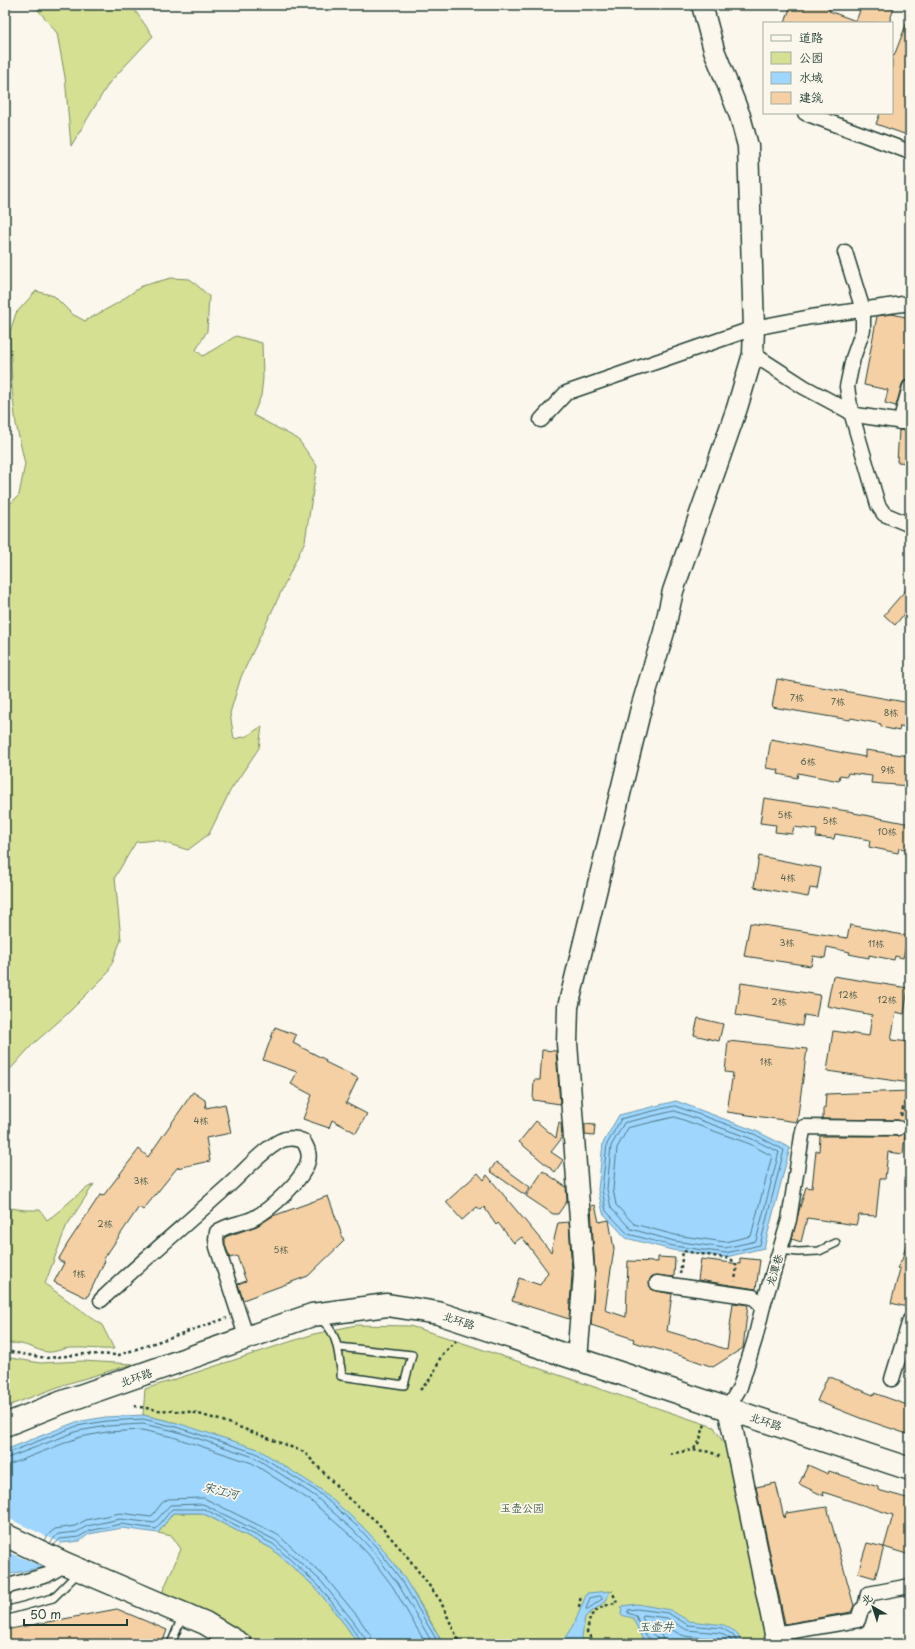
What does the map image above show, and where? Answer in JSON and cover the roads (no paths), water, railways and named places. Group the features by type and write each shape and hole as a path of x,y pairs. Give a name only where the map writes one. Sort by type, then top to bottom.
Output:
{"main road":[{"name":"北环路","path":"5,1425 60,1403 246,1340 312,1315 387,1305 438,1313 910,1469"},
{"path":"5,1535 74,1567 184,1613 205,1623 240,1644"}],"street":[{"path":"577,1359 584,1274 568,1043 568,1007 640,708 664,632 673,591 737,408 753,354 754,328 748,146 740,116 714,50 702,5"},
{"path":"807,114 910,152"},
{"path":"845,252 863,310 863,330 853,358 847,387 850,412 878,505 884,514 910,525"},
{"path":"542,420 566,393 754,328 811,317 910,303"},
{"path":"753,354 804,387 856,415 905,423 910,387"},
{"name":"龙潭巷","path":"728,1408 740,1387 790,1220 804,1127 898,1128"},
{"path":"101,1300 170,1236 228,1187 263,1154 281,1141 295,1138 304,1141 309,1153 308,1162 297,1180 265,1211 241,1223 222,1228 217,1232 217,1248 246,1340"},
{"path":"657,1283 754,1297 763,1306"},
{"path":"892,1379 910,1320"},
{"path":"728,1408 776,1639 858,1620 861,1610 865,1607 868,1594 910,1586"},
{"path":"5,1587 74,1567"}],"lane":[{"path":"780,1250 798,1252 820,1251 836,1243"},
{"path":"312,1315 325,1322 331,1331 338,1347 342,1371 341,1376 404,1385 412,1355 338,1347"},
{"path":"5,1611 53,1598 74,1567"},
{"path":"171,1644 184,1613"}],"water":[{"path":"676,1101 756,1131 790,1148 764,1248 726,1257 672,1250 626,1238 603,1213 598,1190 603,1143 619,1115"},
{"name":"宋江河","path":"143,1415 177,1423 258,1449 320,1489 360,1524 380,1545 405,1579 443,1644 358,1644 346,1626 315,1587 271,1548 202,1513 173,1513 158,1533 122,1528 89,1534 80,1541 61,1543 44,1567 5,1575 5,1450 76,1422 106,1417"},
{"path":"610,1591 606,1601 585,1617 581,1644 561,1644 575,1622 587,1593"},
{"name":"玉壶井","path":"637,1604 670,1610 689,1621 724,1625 736,1632 743,1644 652,1644 642,1638 633,1618 621,1615 622,1606"}],"park label":[{"name":"玉壶公园","path":"522,1507"}]}
